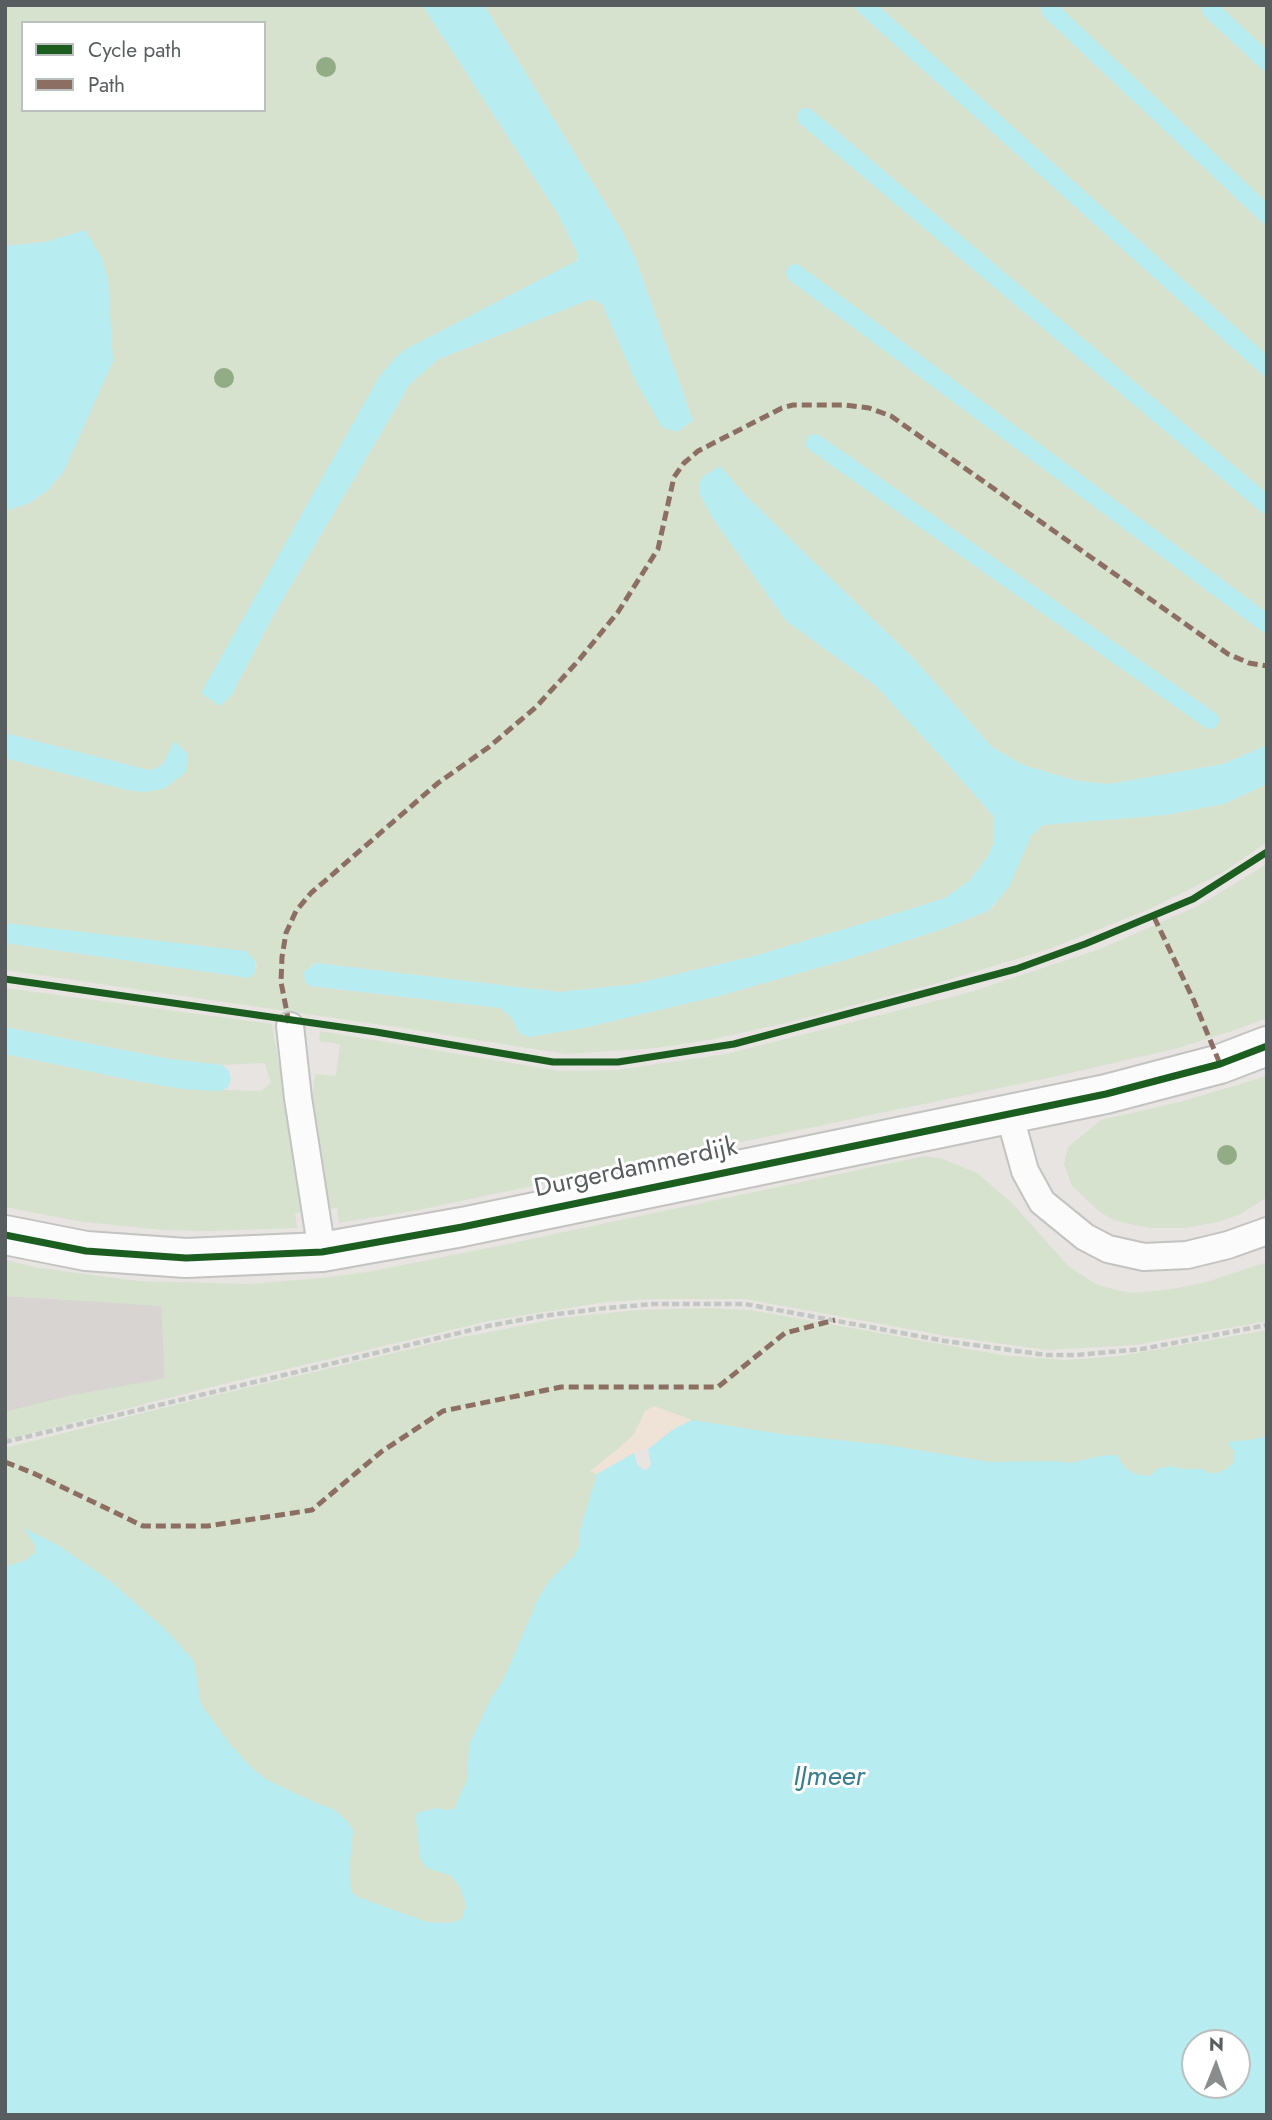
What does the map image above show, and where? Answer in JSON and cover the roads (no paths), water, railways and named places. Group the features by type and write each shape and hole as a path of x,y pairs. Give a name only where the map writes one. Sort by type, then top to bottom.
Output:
{"street":[{"name":"Durgerdammerdijk","path":"5,1235 86,1251 186,1258 322,1252 462,1227 1106,1094 1220,1064 1267,1046"}],"lane":[{"path":"290,1026 298,1098 322,1252"},
{"path":"1009,1114 1025,1171 1042,1202 1085,1237 1108,1249 1144,1257 1187,1255 1228,1245 1267,1231"}],"water":[{"path":"422,5 484,5 621,229 635,257 693,421 677,432 662,427 636,382 602,304 591,299 439,359 410,384 273,616 231,696 220,706 201,693 379,377 404,350 578,260 558,214"},
{"path":"85,230 102,258 108,279 113,361 64,471 48,490 30,503 5,511 5,246 45,242"},
{"path":"720,466 746,496 914,659 992,747 1023,765 1077,781 1110,784 1223,764 1267,745 1267,784 1224,804 1166,815 1043,825 1031,836 1009,887 988,911 943,929 849,959 719,996 583,1028 528,1037 519,1033 511,1017 500,1008 310,986 305,983 304,972 316,963 560,992 635,984 754,956 904,911 945,898 970,880 988,856 994,842 993,816 875,685 786,621 714,520 699,493 699,483 704,476"},
{"path":"5,733 149,770 163,764 174,741 188,754 186,772 164,789 143,792 127,790 5,758"},
{"path":"5,923 246,951 255,961 256,972 249,978 5,943"},
{"path":"5,1027 170,1059 222,1065 229,1071 231,1080 228,1087 221,1091 183,1089 5,1054"},
{"name":"IJmeer","path":"692,1420 781,1434 887,1445 990,1462 1071,1463 1117,1455 1124,1467 1135,1474 1150,1476 1157,1469 1170,1466 1201,1469 1213,1474 1233,1463 1234,1451 1227,1442 1267,1435 1267,2115 5,2115 5,1567 26,1560 36,1552 35,1545 24,1528 58,1545 110,1581 165,1629 194,1661 201,1704 230,1744 251,1767 267,1780 335,1810 348,1822 353,1830 349,1873 352,1892 358,1897 427,1922 450,1923 462,1919 466,1905 460,1887 450,1875 427,1868 420,1858 417,1813 437,1808 456,1808 467,1781 469,1745 490,1700 504,1678 538,1599 549,1581 575,1555 597,1474 634,1453 637,1464 643,1470 648,1469 651,1464 648,1449 674,1429"}],"waterway":[{"path":"864,5 1267,367"},
{"path":"1050,10 1267,215"},
{"path":"1211,10 1267,62"},
{"path":"806,117 1267,505"},
{"path":"795,273 1267,624"},
{"path":"815,443 1210,720"}]}
